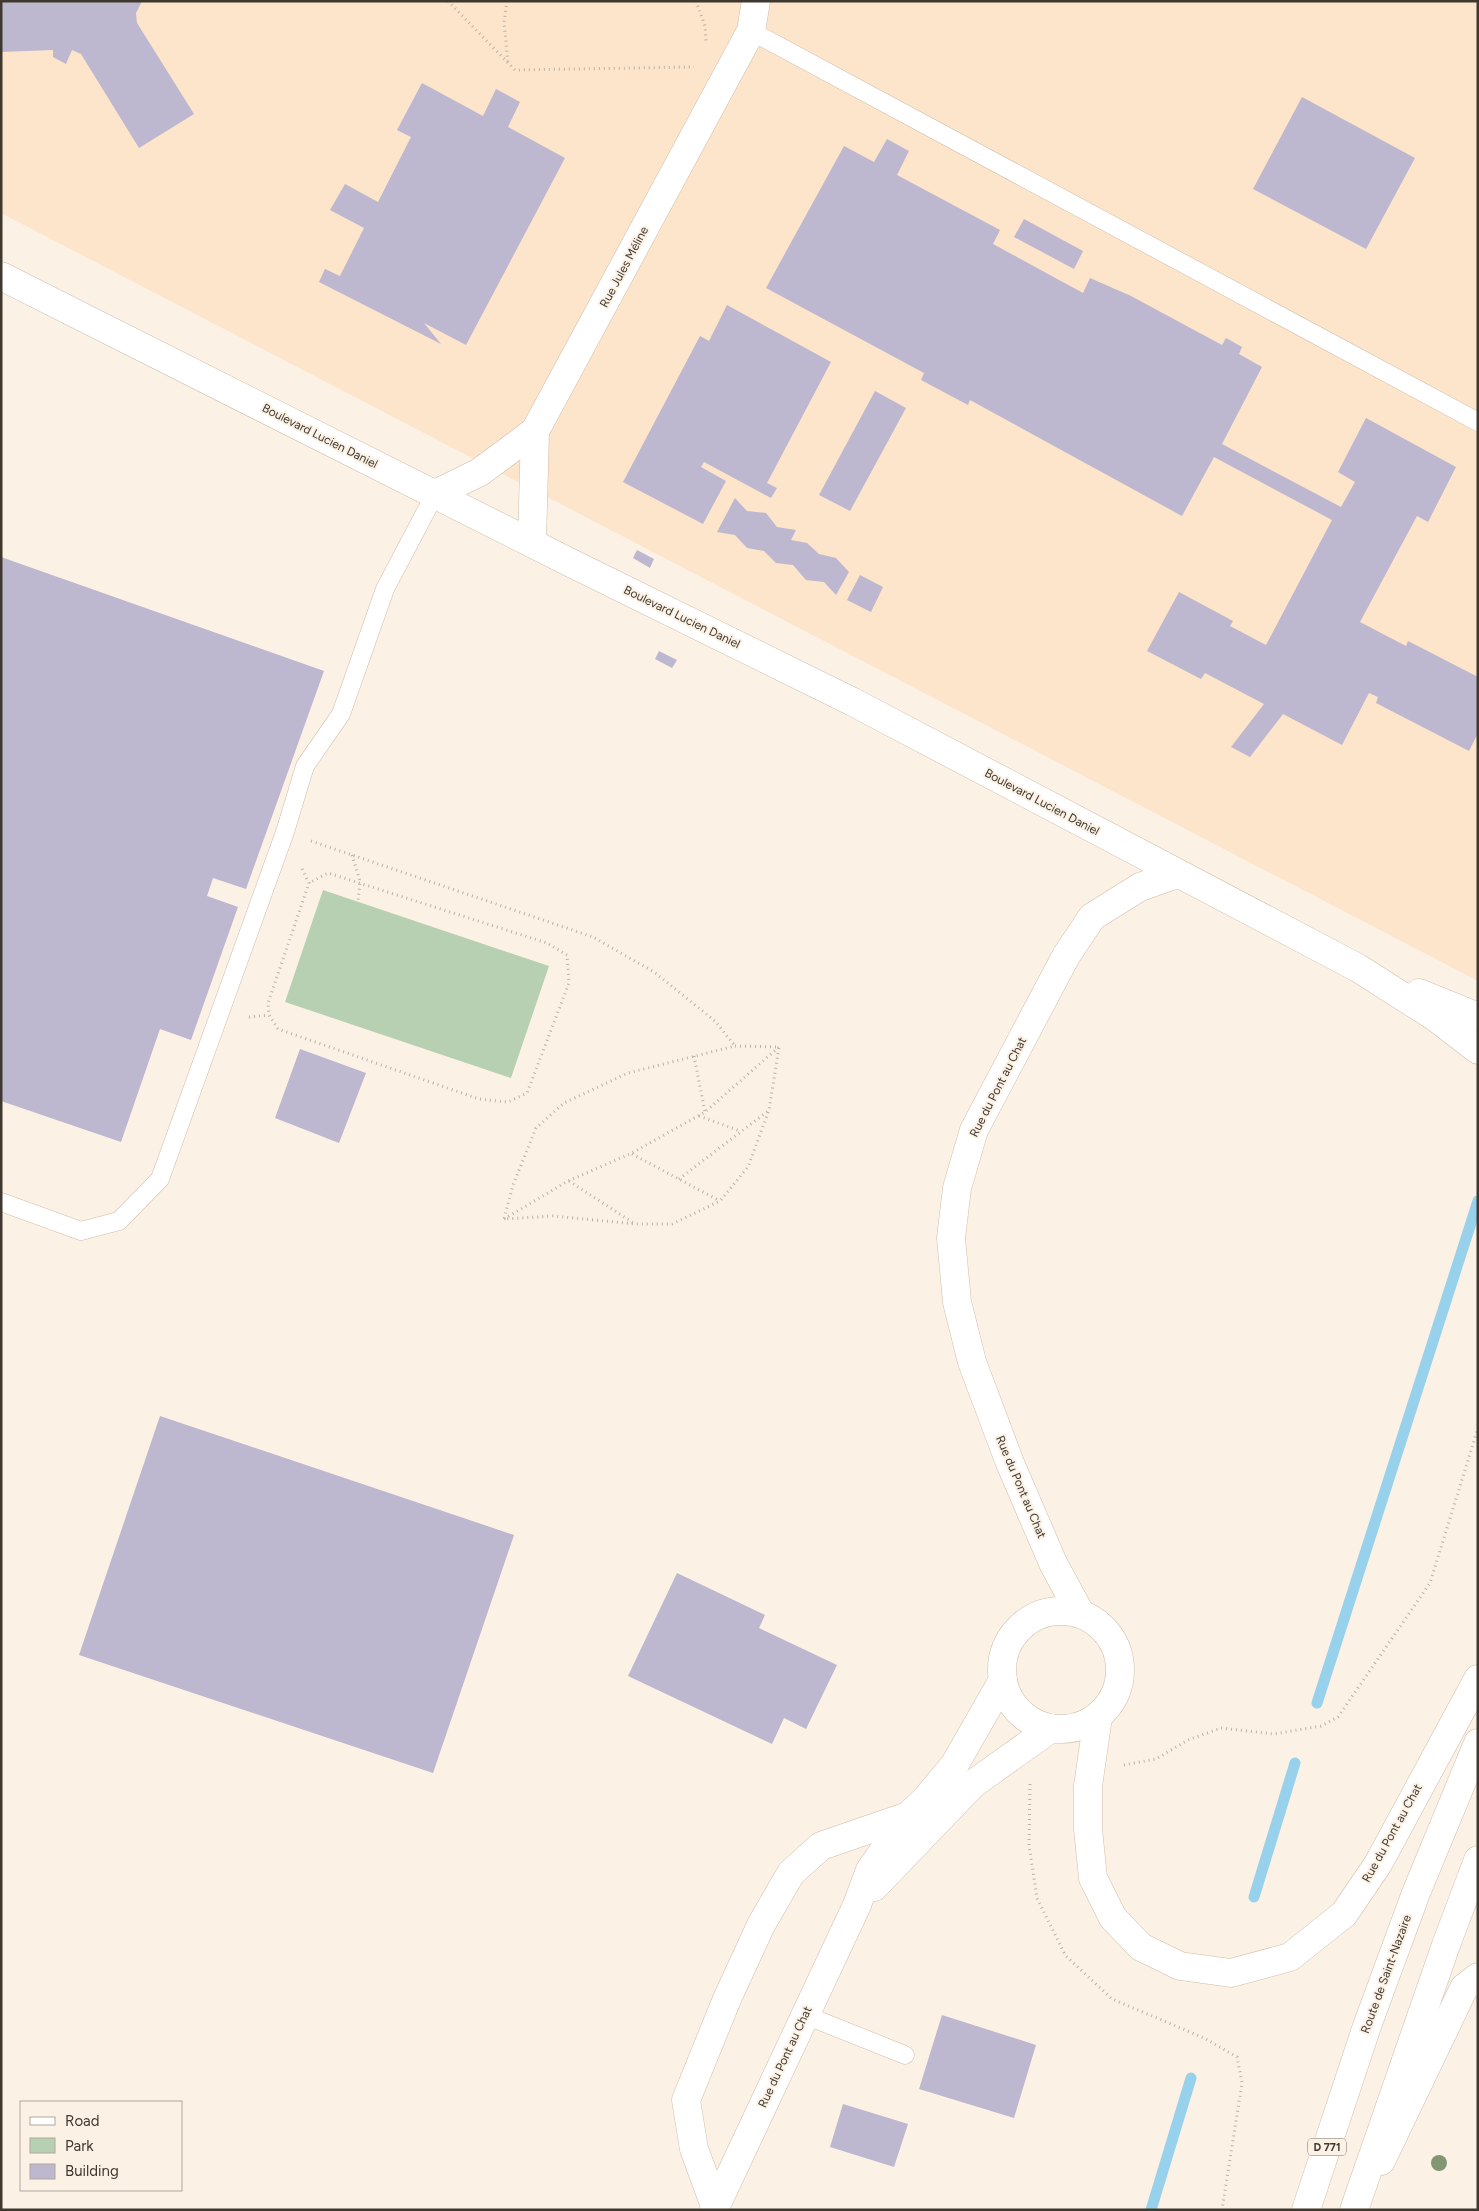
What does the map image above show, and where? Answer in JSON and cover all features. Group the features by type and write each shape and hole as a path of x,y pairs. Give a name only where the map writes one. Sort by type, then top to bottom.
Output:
{"street":[{"name":"Rue Jules Méline","path":"532,542 534,431 720,67 751,31 756,1"},
{"name":"Boulevard Lucien Daniel","path":"1,276 853,702 1358,968 1435,1017 1478,1050"},
{"path":"435,494 480,472 534,431"},
{"name":"Rue du Pont au Chat","path":"1080,1613 1053,1563 1010,1463 972,1362 957,1302 954,1275 951,1238 956,1196 974,1130 1066,956 1092,917 1140,887 1177,874"},
{"name":"Boulevard Lucien Daniel","path":"1358,968 1478,1017"},
{"path":"1067,1611 1080,1613 1098,1624 1114,1642 1121,1669 1117,1689 1112,1701 1098,1717 1077,1727 1050,1729 1031,1721 1009,1700 1003,1680 1004,1655 1013,1636 1033,1618 1046,1612 1067,1611"},
{"name":"Rue du Pont au Chat","path":"1098,1717 1088,1786 1088,1829 1094,1878 1113,1918 1141,1947 1180,1966 1231,1974 1290,1957 1344,1914 1378,1864 1478,1679"},
{"path":"857,1905 870,1870 908,1816 925,1800 955,1764 1003,1680"},
{"path":"857,1905 973,1784 1050,1729"},
{"name":"Route de Saint-Nazaire","path":"1306,2210 1367,2026 1416,1893 1478,1743"},
{"path":"714,2208 694,2149 686,2100 720,2016 761,1925 791,1873 821,1846 908,1816"},
{"path":"1354,2210 1446,1944 1478,1860"},
{"name":"Rue du Pont au Chat","path":"714,2208 857,1905"},
{"path":"1358,2210 1464,1988 1478,1977"}],"lane":[{"path":"751,31 1478,422"},
{"path":"1,1202 81,1230 118,1221 160,1179 285,832 305,766 341,714 385,590 435,494"},
{"path":"805,2015 905,2055"}],"path":[{"path":"448,1 515,70 720,67 696,1"},
{"path":"507,1 504,22 508,64"},
{"path":"285,832 593,937 654,972 715,1022 735,1046"},
{"path":"352,855 360,881 358,902"},
{"path":"328,873 360,881 548,943 568,955 569,984 527,1093 508,1102 479,1099 278,1030 269,1015 268,1003 309,882 328,873"},
{"path":"504,1219 513,1185 536,1128 564,1103 628,1072 735,1046 779,1047"},
{"path":"504,1219 554,1216 635,1224 672,1224 720,1201 748,1166 769,1110 779,1047"},
{"path":"504,1219 568,1180 632,1154 699,1116 779,1047"},
{"path":"694,1056 705,1112"},
{"path":"679,1179 769,1110"},
{"path":"699,1116 740,1131"},
{"path":"632,1154 720,1201"},
{"path":"568,1180 635,1224"},
{"path":"1115,1767 1156,1759 1188,1740 1221,1728 1274,1734 1321,1726 1338,1716 1430,1583 1478,1428"},
{"path":"1030,1779 1029,1845 1037,1898 1065,1955 1112,1999 1204,2038 1237,2056 1242,2083 1222,2210"}],"shaded area":[{"path":"1,1 1478,1 1478,981 1,213"}],"green space":[{"path":"323,890 549,966 511,1078 285,1002"}],"building":[{"path":"1,1 142,1 136,13 137,23 194,114 139,148 81,54 72,50 66,64 53,57 53,50 1,52"},
{"path":"422,83 483,116 496,89 520,102 508,127 565,158 466,345 424,323 441,344 319,282 325,269 340,276 364,228 330,210 345,184 378,202 411,137 397,130"},
{"path":"1302,97 1415,158 1366,249 1253,189"},
{"path":"887,139 909,151 897,175 1000,230 993,244 1083,293 1090,278 1131,296 1222,345 1226,338 1242,347 1239,354 1262,367 1222,444 1341,507 1355,482 1338,472 1366,418 1456,467 1428,522 1417,516 1360,622 1406,646 1408,641 1478,677 1478,733 1469,751 1376,703 1378,697 1369,693 1342,745 1283,714 1250,757 1231,747 1264,704 1205,673 1201,679 1147,651 1179,592 1233,621 1230,626 1266,645 1332,520 1214,457 1182,516 970,400 968,405 921,380 924,373 766,288 844,146 874,162"},
{"path":"1024,219 1083,251 1074,269 1014,237"},
{"path":"727,305 831,362 767,483 777,488 771,498 704,462 701,467 726,481 703,524 623,482 700,336 709,341"},
{"path":"875,391 906,408 850,511 819,495"},
{"path":"735,498 747,511 766,513 777,527 796,530 791,540 807,543 819,554 836,558 849,572 836,595 824,582 806,580 793,565 776,563 764,551 747,548 735,535 717,532"},
{"path":"637,550 654,559 650,568 633,558"},
{"path":"1,557 324,671 246,889 213,878 207,896 238,907 191,1040 160,1029 121,1142 1,1101"},
{"path":"860,575 883,587 871,612 847,600"},
{"path":"659,651 677,660 672,668 655,659"},
{"path":"300,1049 366,1073 339,1143 275,1118"},
{"path":"160,1416 514,1535 433,1773 79,1655"},
{"path":"677,1573 765,1615 759,1628 837,1665 806,1729 784,1718 772,1744 628,1676"},
{"path":"942,2015 1036,2045 1014,2118 919,2089"},
{"path":"843,2104 908,2124 894,2167 830,2147"}],"waterway":[{"path":"1317,1703 1478,1201"},
{"path":"1254,1897 1295,1763"},
{"path":"1151,2210 1191,2078"}]}
